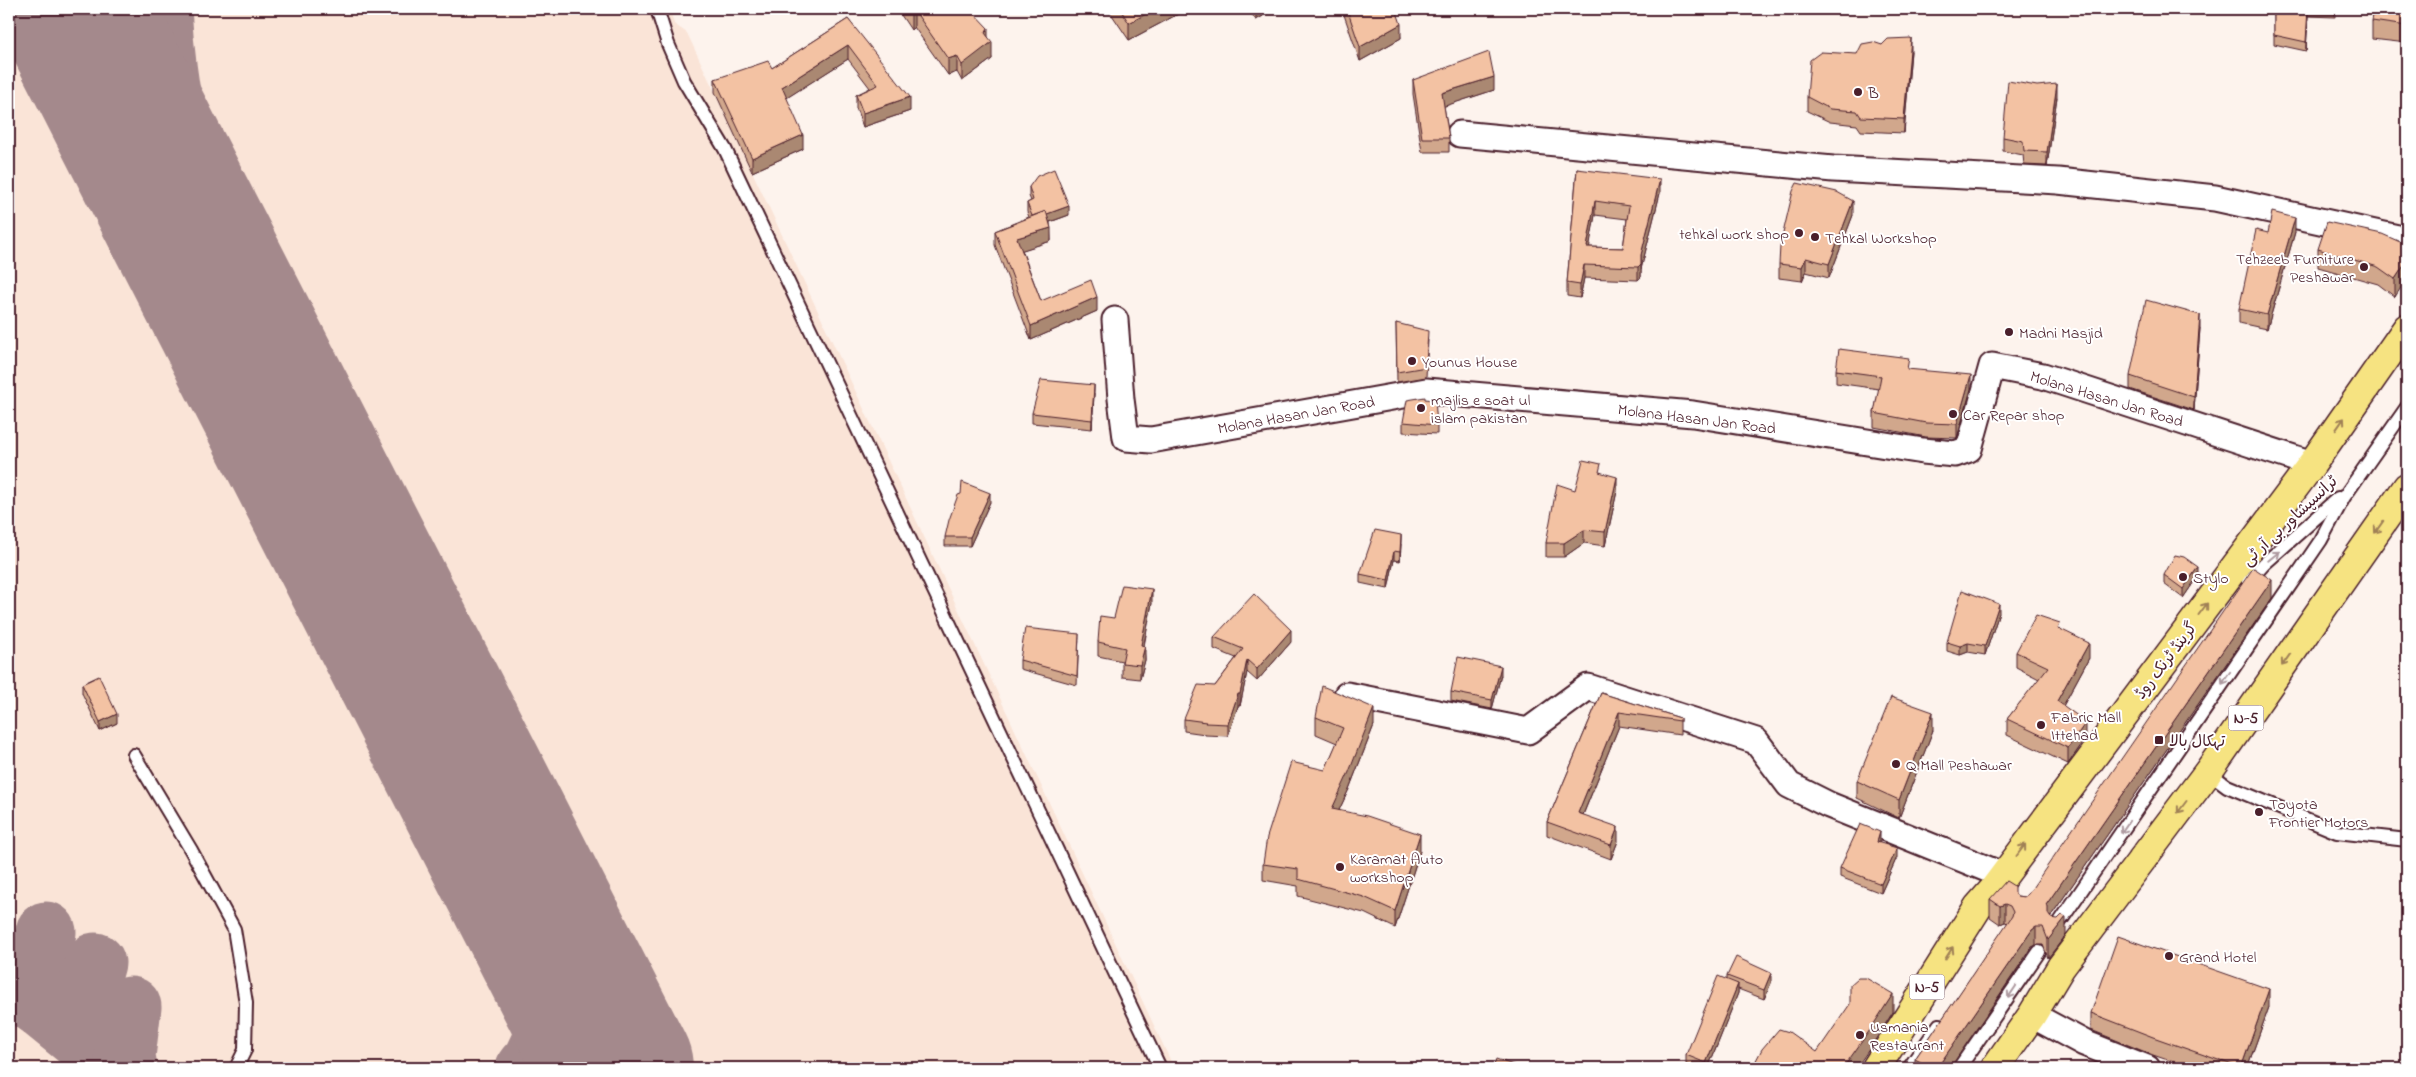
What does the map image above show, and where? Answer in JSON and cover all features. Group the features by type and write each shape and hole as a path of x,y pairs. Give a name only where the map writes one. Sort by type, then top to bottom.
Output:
{"highway":[{"name":"گرینڈ ٹرنک روڈ","path":"1876,1068 1978,907 2312,464 2407,328"},
{"name":"N-5","path":"1995,1068 2032,1015 2061,967 2208,772 2407,487"}],"street":[{"path":"1460,134 1833,169 2058,181 2215,198 2407,240"},
{"name":"Molana Hasan Jan Road","path":"1115,320 1126,438 1151,440 1426,391 1693,414 1955,454 1969,449 1992,366 2043,376 2312,464"},
{"path":"1347,695 1528,731 1588,687 1756,741 1789,785 1829,805 2002,875"},
{"path":"2032,1015 2084,1043 2147,1068"}],"lane":[{"path":"657,9 668,44 684,82 725,149 1160,1068"},
{"name":"ٹرانسپشاور بی آر ٹی","path":"2055,929 2321,540 2344,497 2407,407"},
{"name":"ٹرانسپشاور بی آر ٹی","path":"2240,592 2264,564 2329,508 2358,476"},
{"path":"134,755 191,850 234,929 246,1003 245,1050 236,1068"},
{"path":"2208,772 2227,786 2338,832 2407,840"},
{"path":"1959,1068 2039,952"},
{"path":"1908,1068 1948,1012"}],"shaded area":[{"path":"9,9 670,9 674,24 687,33 1174,1068 9,1068"}],"building":[{"path":"908,9 970,9 988,28 985,33 992,42 962,65 957,56 948,59 914,10 911,14"},
{"path":"1120,9 1155,9 1129,23"},
{"path":"1347,9 1396,9 1401,24 1360,47"},
{"path":"2274,9 2308,9 2306,42 2274,35"},
{"path":"2374,9 2407,9 2407,26 2372,21"},
{"path":"848,19 910,97 863,113 856,95 878,85 848,45 782,87 803,135 752,158 715,79 768,61 772,68"},
{"name":"B","path":"1911,38 1904,119 1861,117 1857,111 1830,109 1807,97 1810,60 1821,52 1857,54 1862,44 1873,42 1882,45 1888,39"},
{"path":"1489,52 1494,77 1442,93 1449,138 1422,138 1413,80"},
{"path":"2008,81 2037,86 2057,84 2047,152 2024,151 2023,141 2003,137"},
{"path":"1054,169 1069,206 1047,214 1046,211 1032,216 1027,203 1033,200 1029,187 1037,176"},
{"path":"1577,169 1660,179 1641,255 1641,264 1638,267 1584,265 1580,285 1567,283","holes":["1595,201 1629,206 1623,248 1587,247"]},
{"name":"Tehkal Workshop","path":"1797,183 1837,192 1853,201 1829,264 1806,258 1802,267 1779,264 1780,246 1793,191"},
{"path":"1046,211 1051,228 1017,238 1041,301 1091,280 1097,297 1031,326 995,231"},
{"path":"2272,212 2295,218 2267,315 2239,309 2256,230 2268,233"},
{"path":"2327,222 2382,234 2407,245 2407,261 2395,279 2378,267 2318,249"},
{"path":"2146,300 2200,315 2194,397 2130,376"},
{"name":"Younus House","path":"1396,323 1428,331 1426,367 1397,372"},
{"path":"1839,349 1909,358 1907,369 1971,375 1957,424 1926,423 1874,413 1881,376 1836,370"},
{"path":"1041,380 1094,385 1092,420 1032,413"},
{"path":"1425,397 1425,399 1435,400 1437,425 1403,422 1407,400"},
{"path":"1583,460 1601,464 1599,472 1617,477 1605,532 1584,530 1564,543 1546,543 1557,484 1575,490"},
{"path":"962,482 990,493 970,537 945,537 958,495 961,494"},
{"path":"1375,530 1401,535 1400,552 1394,551 1388,580 1360,574"},
{"path":"2175,555 2184,557 2198,567 2183,589 2164,575"},
{"path":"2254,568 2272,580 2046,905 2048,906 2048,914 2051,918 2058,919 2062,915 2066,917 2048,940 2043,927 2036,927 2032,930 1937,1068 1932,1068 1915,1059 2012,916 2013,912 2010,906 2005,904 2000,906 1990,899 2006,881 2014,886 2014,892 2017,896 2024,897 2028,894"},
{"path":"1122,585 1152,589 1141,645 1145,646 1140,665 1122,663 1125,648 1098,642 1100,616 1114,618"},
{"path":"1962,590 1999,604 1985,646 1968,643 1960,646 1947,642"},
{"path":"1254,594 1291,630 1257,669 1247,660 1240,694 1238,694 1228,724 1205,723 1184,719 1198,685 1215,686 1243,649 1214,637"},
{"path":"2036,615 2060,623 2058,628 2089,643 2057,701 2086,722 2068,748 2007,719 2048,667 2016,652"},
{"path":"1025,628 1079,634 1077,676 1020,660"},
{"path":"1458,657 1501,666 1492,700 1451,692"},
{"path":"99,676 117,714 100,722 82,684"},
{"path":"1322,686 1374,708 1332,809 1367,816 1420,834 1395,911 1364,897 1298,879 1298,869 1263,864 1267,837 1291,762 1325,770 1343,728 1316,717"},
{"path":"1601,693 1680,718 1680,721 1619,712 1578,813 1618,827 1611,845 1547,822"},
{"name":"Q Mall Peshawar","path":"1891,697 1933,712 1899,800 1857,781"},
{"path":"1860,824 1880,832 1877,842 1897,848 1881,884 1840,868"},
{"name":"Grand Hotel","path":"2118,936 2269,989 2241,1068 2091,1013"},
{"path":"1736,957 1771,973 1764,990 1727,976"},
{"path":"1718,976 1738,984 1706,1063 1686,1055"},
{"path":"1858,978 1866,978 1893,994 1843,1068 1752,1068 1762,1049 1779,1029 1789,1032 1817,1052 1850,1004 1850,985"},
{"path":"1496,1059 1522,1068 1493,1068"}],"taxiway":[{"path":"161,9 172,111 186,177 212,276"},
{"path":"34,1003 37,973 46,932"},
{"path":"83,1042 79,1021 95,963"},
{"path":"526,1068 533,1060 562,999 562,964"},
{"path":"9,982 115,1068"},
{"path":"127,1068 125,1056 131,1007"}],"runway":[{"path":"74,9 616,1068"}],"place":[{"name":"B","path":"1858,92"},
{"name":"tehkal work shop","path":"1799,233"},
{"name":"Tehkal Workshop","path":"1815,237"},
{"name":"Tehzeeb Furniture Peshawar","path":"2364,267"},
{"name":"Madni Masjid","path":"2009,332"},
{"name":"Younus House","path":"1412,361"},
{"name":"majlis e soat ul islam pakistan","path":"1421,408"},
{"name":"Car Repar shop","path":"1953,414"},
{"name":"Stylo","path":"2183,577"},
{"name":"Fabric Mall Ittehad","path":"2041,725"},
{"name":"تہکال بالا","path":"2159,740"},
{"name":"Q Mall Peshawar","path":"1896,764"},
{"name":"Toyota Frontier Motors","path":"2259,812"},
{"name":"Karamat Auto workshop","path":"1340,867"},
{"name":"Grand Hotel","path":"2169,956"},
{"name":"Usmania Restaurant","path":"1860,1035"}]}
